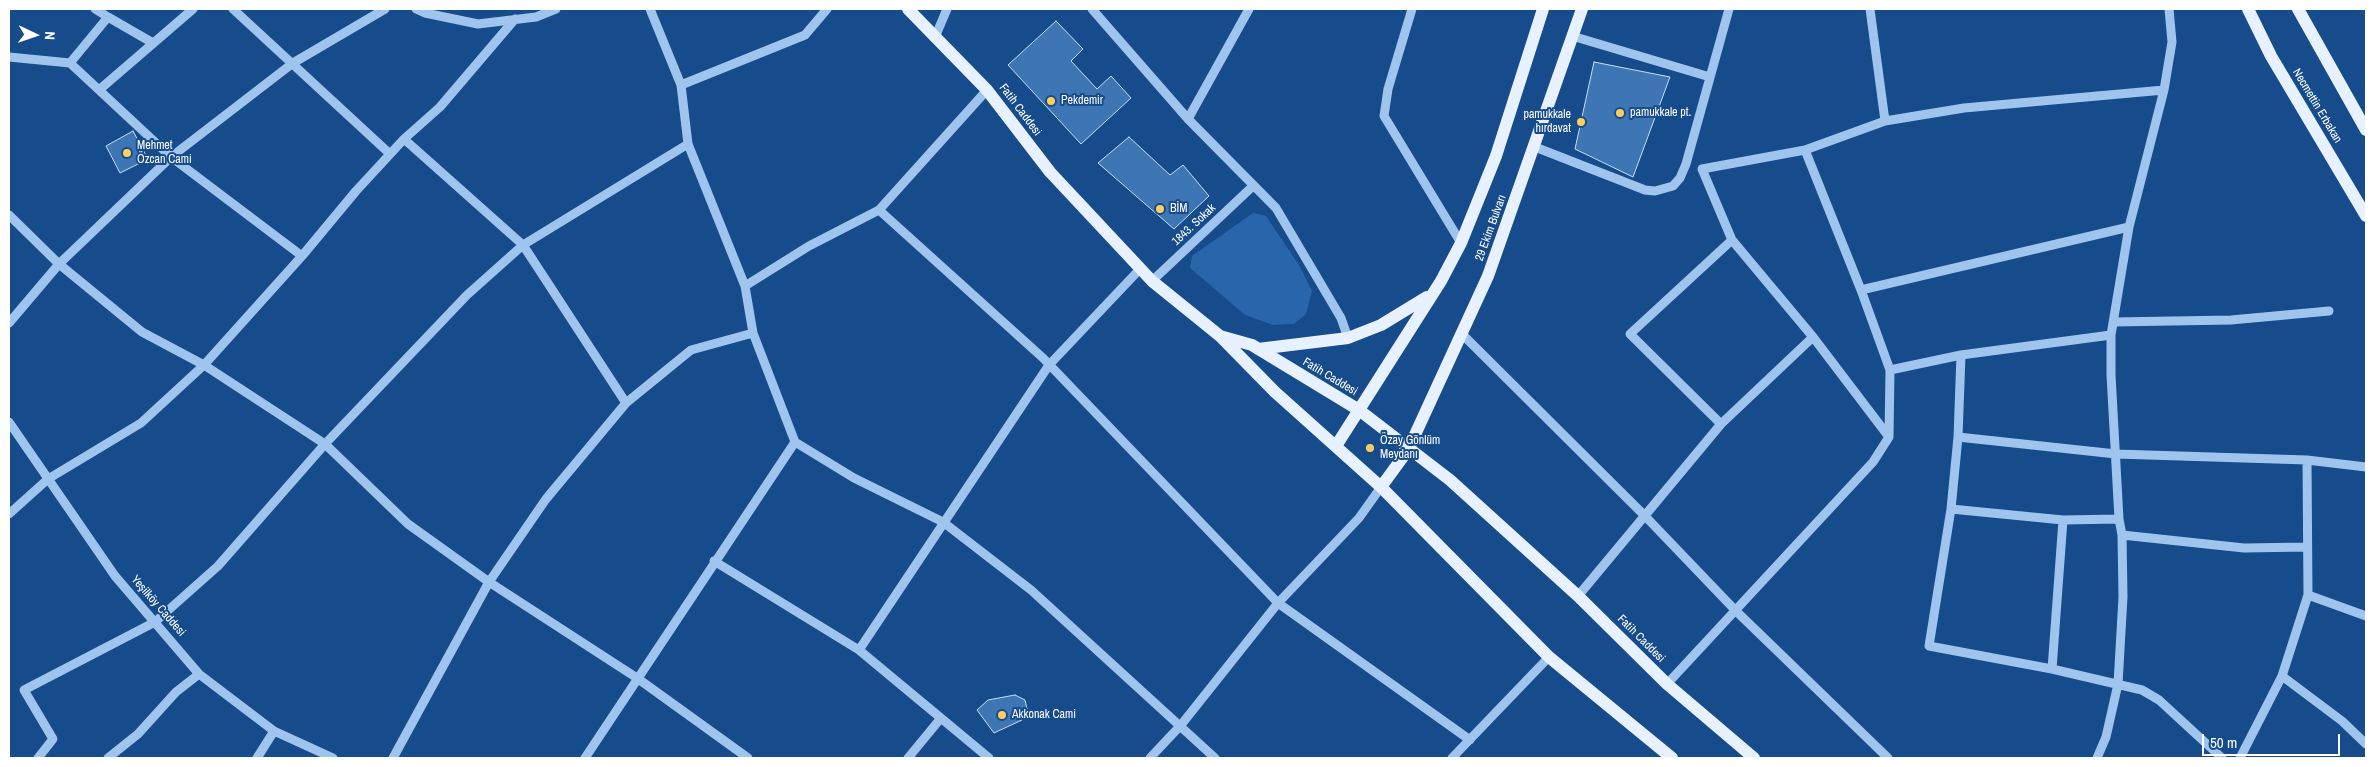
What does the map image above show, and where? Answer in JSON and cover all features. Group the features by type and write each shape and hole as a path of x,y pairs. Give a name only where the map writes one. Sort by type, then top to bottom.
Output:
{"main road":[{"name":"Fatih Caddesi","path":"908,9 987,90 1050,172 1152,281 1220,336 1258,349 1359,410 1408,450 1450,480 1578,596 1667,684 1754,758"},
{"name":"29 Ekim Bulvarı","path":"1336,446 1432,294 1461,243 1496,156 1543,9"},
{"name":"29 Ekim Bulvarı","path":"1381,487 1408,450 1488,276 1582,9"},
{"name":"Necmettin Erbakan","path":"2248,9 2270,56 2366,216"},
{"path":"2298,9 2366,130"},
{"path":"1258,349 1348,338 1381,325 1432,294"},
{"path":"1220,336 1274,392 1381,487 1549,657 1672,758"}],"street":[{"path":"95,9 153,43"},
{"path":"99,90 193,9"},
{"path":"233,9 390,154"},
{"path":"9,323 59,264 171,157 293,63 385,9"},
{"path":"416,9 425,13 478,24 536,17 556,9"},
{"path":"650,9 681,85 688,144 745,286 753,334 795,442 854,478 944,522 1031,590 1215,758"},
{"path":"681,85 806,35 827,9"},
{"path":"936,36 948,9"},
{"path":"1188,119 1249,9"},
{"path":"1412,9 1388,89 1384,116 1461,243"},
{"path":"1535,147 1645,190 1655,191 1673,186 1680,178 1686,164 1729,9"},
{"path":"1870,9 1885,121"},
{"path":"2097,758 2106,737 2118,684 2122,597 2122,535 2119,519 2111,375 2111,335 2129,227 2164,90 2172,42 2169,9"},
{"path":"1096,10 1188,119 1276,208 1341,318 1348,338"},
{"path":"70,63 108,17"},
{"path":"9,514 48,479 141,423 204,365 302,256 356,191 404,139 440,107 515,20"},
{"path":"1572,36 1710,77"},
{"path":"9,57 70,63 171,157 302,256"},
{"path":"745,286 808,246 878,210 987,90"},
{"path":"1686,164 1702,169 1805,150 1885,121 1964,108 2164,90"},
{"path":"404,139 523,245 626,403"},
{"path":"38,758 53,739 24,690 155,622 218,566 325,444 467,295 523,245 688,144"},
{"path":"1667,684 1873,462 1889,437 1890,370 1861,290 1805,150"},
{"path":"1702,169 1732,240 1813,337 1889,437"},
{"name":"1843. Sokak","path":"1152,281 1253,186"},
{"path":"878,210 1049,364 1278,603 1470,740"},
{"path":"9,215 59,264 142,332 204,365 325,444 408,524 489,582 637,678 748,758"},
{"path":"1861,290 2129,227"},
{"path":"1721,424 1630,334 1732,240"},
{"path":"860,650 1049,364 1140,269"},
{"path":"2114,322 2231,320 2329,311"},
{"path":"393,758 489,582 546,499 626,403 691,350 753,334"},
{"path":"1462,334 1645,516 1736,611 1888,758"},
{"path":"1890,370 1961,355 2111,335"},
{"path":"1578,596 1721,424 1813,337"},
{"path":"1961,355 1958,437 1951,509 1929,646 2052,669 2142,690 2159,700 2222,758"},
{"name":"Yeşilköy Caddesi","path":"9,422 115,576 199,674 274,731 333,758"},
{"path":"1958,437 2116,454 2307,460 2366,467"},
{"path":"585,758 714,561 795,442"},
{"path":"2240,758 2282,676 2308,595 2307,460"},
{"path":"1150,758 1181,726 1278,603 1359,518 1381,487"},
{"path":"1951,509 2063,520 2119,519"},
{"path":"2052,669 2063,520"},
{"path":"2122,535 2244,548 2307,547"},
{"path":"714,561 860,650 989,758"},
{"path":"2308,595 2366,616"},
{"path":"1452,758 1549,657"},
{"path":"108,758 138,734 176,692 199,674"},
{"path":"2282,676 2342,721 2366,744"},
{"path":"908,758 941,718"},
{"path":"257,758 274,731"}],"shaded area":[{"path":"1253,213 1266,216 1299,265 1312,291 1306,314 1294,324 1273,325 1245,315 1190,268 1192,256"}],"building":[{"path":"1056,21 1083,49 1071,61 1097,89 1111,76 1131,98 1081,144 1008,65"},
{"name":"pamukkale pt.","path":"1594,62 1670,77 1633,177 1575,149"},
{"name":"Mehmet Özcan Cami","path":"133,131 148,159 120,173 106,146"},
{"path":"1129,137 1170,175 1183,165 1209,196 1174,229 1098,163"},
{"name":"Akkonak Cami","path":"1015,695 1025,700 1027,709 1022,720 994,733 977,710 988,700"}],"place":[{"name":"Pekdemir","path":"1051,101"},
{"name":"pamukkale pt.","path":"1620,113"},
{"name":"pamukkale hırdavat","path":"1581,122"},
{"name":"Mehmet Özcan Cami","path":"127,153"},
{"name":"BİM","path":"1160,209"},
{"name":"Özay Gönlüm Meydanı","path":"1370,448"},
{"name":"Akkonak Cami","path":"1002,715"}]}
